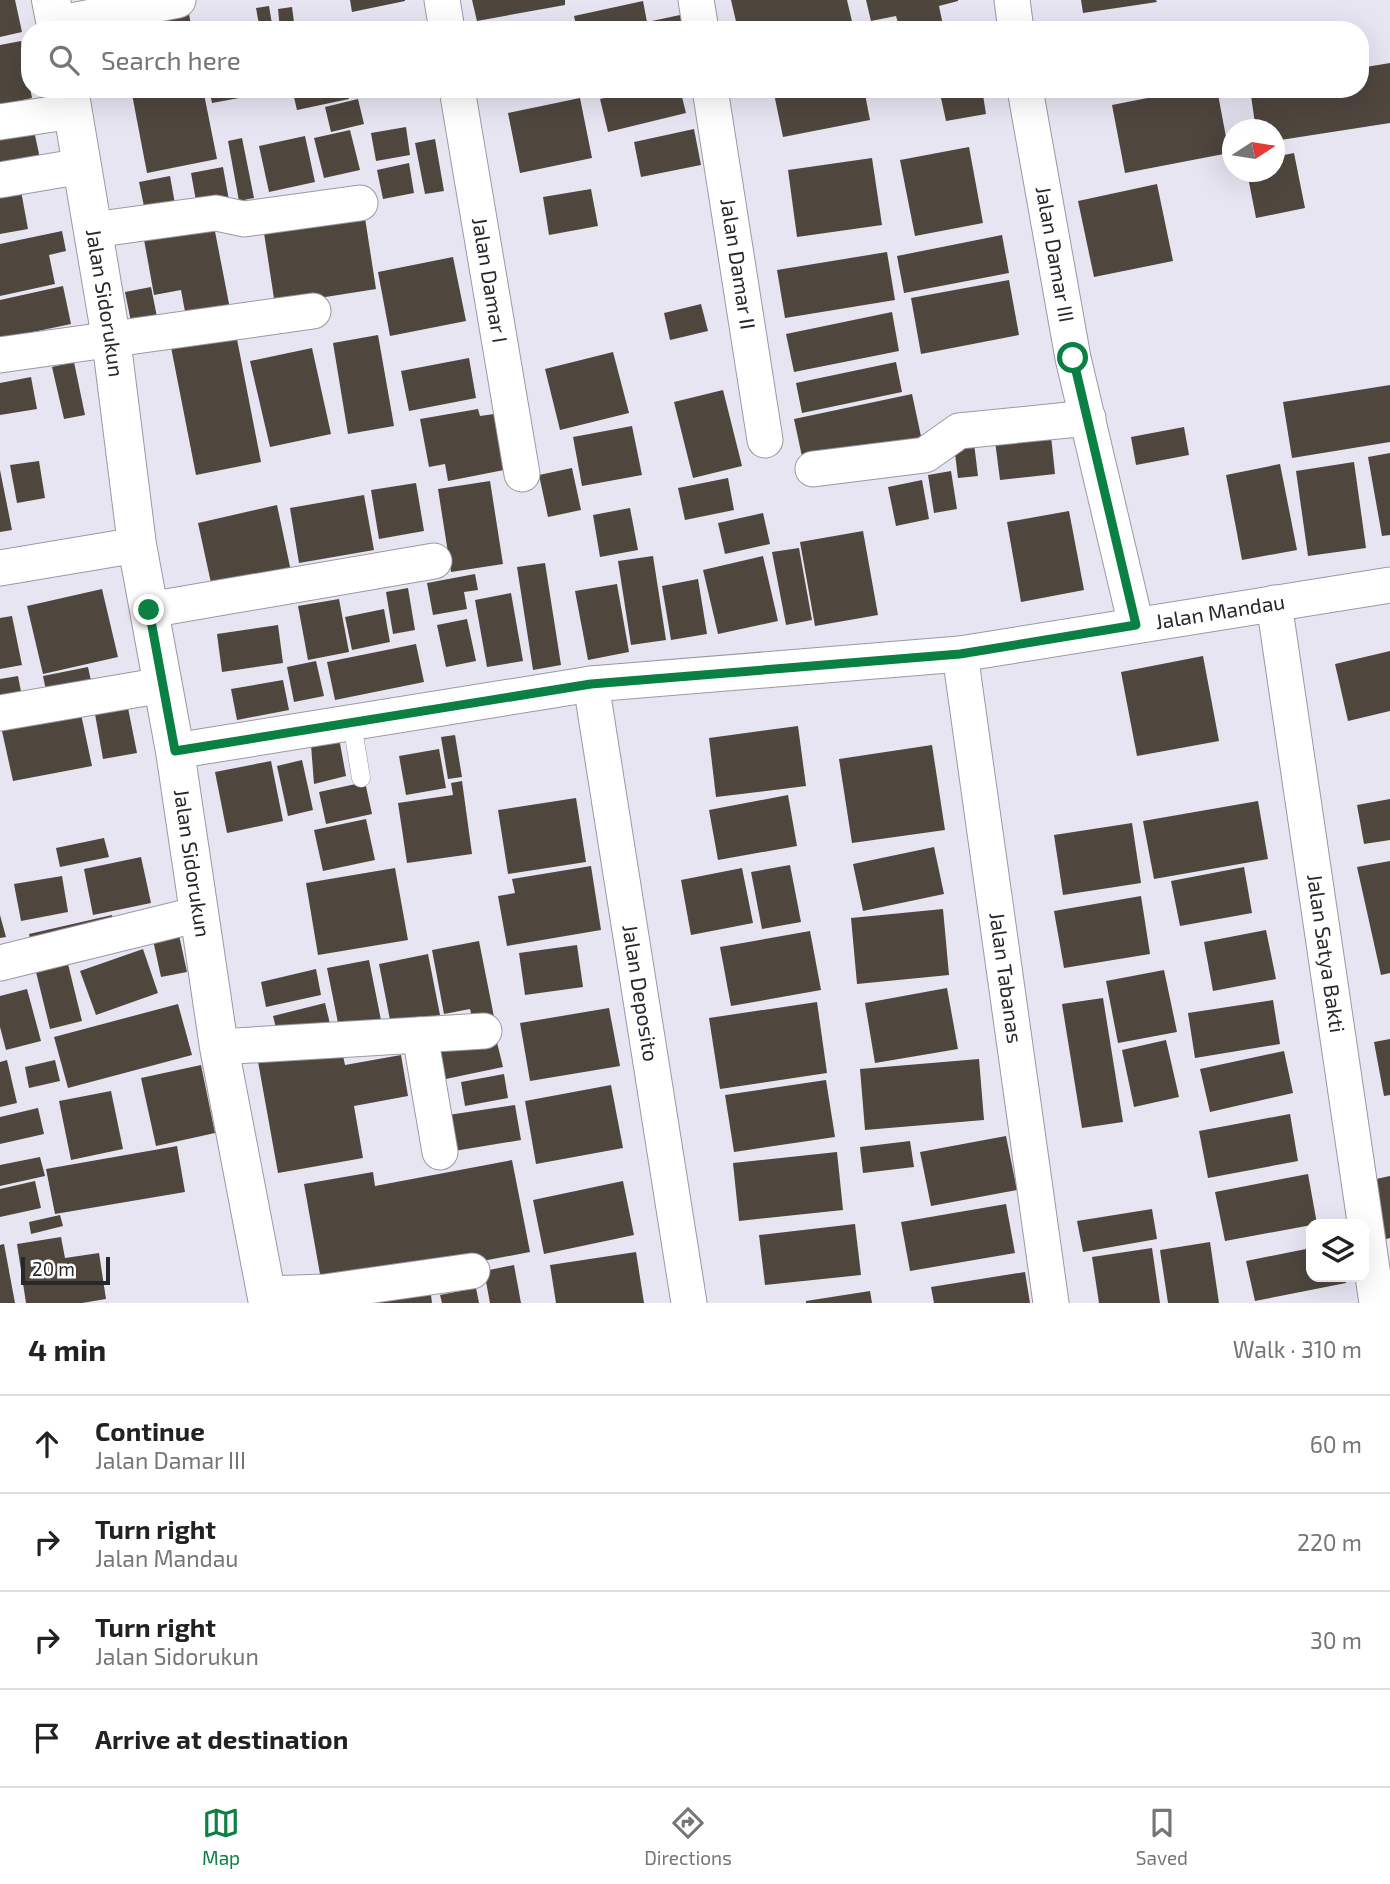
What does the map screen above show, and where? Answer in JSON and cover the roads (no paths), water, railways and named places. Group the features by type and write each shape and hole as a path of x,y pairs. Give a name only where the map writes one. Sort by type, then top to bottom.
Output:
{"street":[{"path":"55,18 178,0"},
{"path":"442,0 446,21"},
{"path":"696,0 700,21"},
{"path":"1012,0 1015,21"},
{"name":"Jalan Damar I","path":"459,98 522,474"},
{"name":"Jalan Damar II","path":"711,98 765,440"},
{"name":"Jalan Damar III","path":"1027,98 1073,358 1136,625"},
{"path":"0,122 71,100"},
{"name":"Jalan Sidorukun","path":"71,100 111,338 137,545 175,751 219,1047 267,1299"},
{"path":"0,180 82,166"},
{"path":"93,230 216,212 244,219 360,203"},
{"path":"0,355 313,311"},
{"path":"813,468 925,455 960,431 1087,418"},
{"path":"0,568 137,545"},
{"path":"149,610 434,561"},
{"name":"Jalan Mandau","path":"175,751 591,684 960,654 1390,585"},
{"name":"Jalan Satya Bakti","path":"1274,603 1377,1303"},
{"name":"Jalan Tabanas","path":"960,654 1051,1303"},
{"name":"Jalan Deposito","path":"591,684 689,1303"},
{"path":"0,713 163,685"},
{"path":"0,963 199,914"},
{"path":"219,1047 484,1031"},
{"path":"420,1035 440,1152"},
{"path":"267,1299 471,1270"}],"lane":[{"path":"352,723 361,778"}]}
